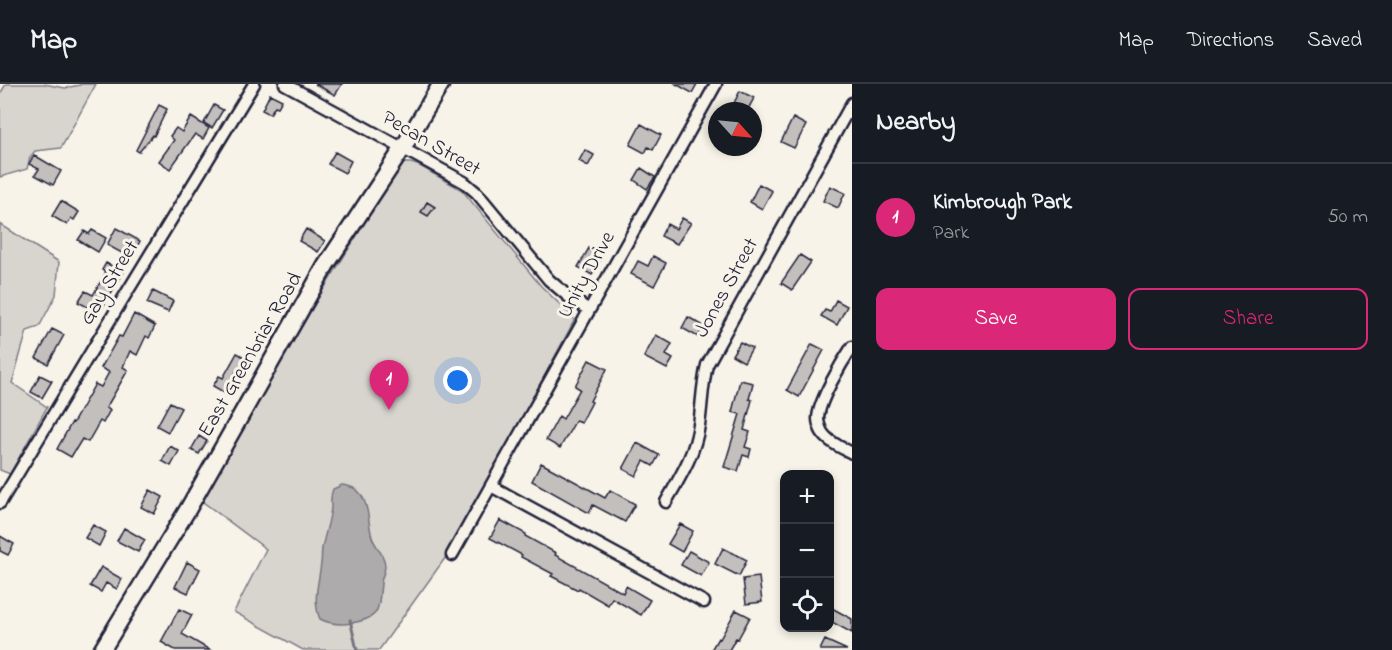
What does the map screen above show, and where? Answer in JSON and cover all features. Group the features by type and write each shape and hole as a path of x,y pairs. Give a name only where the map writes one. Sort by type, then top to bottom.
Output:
{"street":[{"name":"Gay Street","path":"0,503 254,84"},
{"name":"Pecan Street","path":"285,84 464,182 477,193 549,280 569,297 590,310"},
{"name":"East Greenbriar Road","path":"102,650 188,509 326,265 403,148 441,84"},
{"name":"Unity Drive","path":"452,555 716,84"},
{"name":"Jones Street","path":"666,502 688,465 694,447 707,365 852,103"},
{"path":"852,347 833,378 820,406 818,419 821,431 829,440 852,453"},
{"path":"491,486 704,602"}],"shaded area":[{"path":"6,84 44,84 65,88 81,84 96,84 61,148 35,151 30,157 27,169 0,177 0,94"},
{"path":"402,163 420,166 462,190 541,286 573,317 574,321 448,554 379,650 303,650 234,612 266,549 199,499 328,282"},
{"path":"0,224 59,262 56,295 39,327 27,331 12,383 47,407 10,474 0,470"},
{"path":"342,485 356,489 362,497 372,537 385,566 376,611 368,618 348,624 320,619 316,605 331,494 333,489"}],"building":[{"path":"315,84 342,84 335,95"},
{"path":"676,84 697,84 692,93"},
{"path":"740,91 754,98 752,102 734,102"},
{"path":"270,94 282,100 270,114 262,110"},
{"path":"159,105 167,109 154,136 139,152 136,150"},
{"path":"214,105 223,110 212,128 204,123"},
{"path":"191,117 209,128 203,139 195,134 170,169 159,161 174,140 170,136 176,128 182,132"},
{"path":"793,118 806,125 794,148 781,142"},
{"path":"641,124 661,135 653,150 648,147 645,153 630,145"},
{"path":"585,150 594,155 588,166 579,161"},
{"path":"335,152 351,161 345,173 328,164"},
{"path":"34,155 61,171 53,185 35,175 39,169 29,164"},
{"path":"641,168 655,177 647,189 634,180"},
{"path":"759,184 772,191 762,209 750,202"},
{"path":"830,186 845,193 838,208 823,201"},
{"path":"61,201 79,212 74,220 71,218 67,225 52,216"},
{"path":"427,202 435,207 428,216 421,212"},
{"path":"682,218 691,223 677,244 661,236 667,224 676,229"},
{"path":"116,228 140,241 131,258 107,245"},
{"path":"306,229 325,241 318,252 299,241"},
{"path":"92,230 106,238 98,252 78,240 84,231 89,234"},
{"path":"589,248 598,253 595,256 601,259 592,275 578,267"},
{"path":"800,255 811,262 792,290 781,283"},
{"path":"653,256 666,263 654,286 631,274 638,261 648,266"},
{"path":"106,263 124,272 99,313 78,302 85,291 93,295 106,272 102,270"},
{"path":"153,291 173,301 168,312 147,303"},
{"path":"836,300 847,306 837,325 821,316 825,310 830,312"},
{"path":"134,314 155,326 149,338 146,336 137,355 130,351 123,367 128,370 106,408 110,410 103,423 100,421 88,442 82,439 71,457 57,449 95,384 101,387 109,372 101,368"},
{"path":"688,317 704,326 698,337 682,328"},
{"path":"52,329 64,335 48,364 36,358"},
{"path":"656,335 672,344 666,355 673,359 667,369 644,357"},
{"path":"740,342 752,348 744,362 732,355"},
{"path":"812,344 824,350 799,397 787,390"},
{"path":"237,353 248,359 241,372 237,370 225,393 213,386 219,376 223,378"},
{"path":"589,360 607,369 581,423 576,420 560,448 546,440 559,416 563,419 580,389 575,386"},
{"path":"40,375 52,381 42,398 31,392"},
{"path":"740,380 753,383 749,399 752,400 744,430 750,432 745,447 751,449 749,457 743,455 738,471 724,467 740,414 732,412"},
{"path":"170,402 181,408 168,432 157,426"},
{"path":"199,436 207,441 199,454 191,450"},
{"path":"637,443 659,455 653,466 644,461 636,476 623,469"},
{"path":"170,446 179,451 171,466 162,461"},
{"path":"541,463 605,498 610,490 635,504 625,522 593,505 589,513 532,481"},
{"path":"150,490 163,497 154,514 141,507"},
{"path":"500,520 556,553 555,555 623,593 626,586 650,600 641,615 612,598 608,605 579,588 578,590 490,538"},
{"path":"680,524 693,531 682,552 668,544"},
{"path":"93,525 106,532 99,546 85,538"},
{"path":"124,528 145,540 138,552 117,541"},
{"path":"0,536 14,544 8,555 0,551"},
{"path":"723,548 747,560 739,576 715,564"},
{"path":"689,551 709,562 701,576 681,565"},
{"path":"187,562 200,569 188,593 175,587"},
{"path":"101,567 122,579 117,589 106,583 101,592 90,586"},
{"path":"759,577 762,602 746,604 743,579"},
{"path":"179,609 192,615 182,634 210,650 175,650 161,642"},
{"path":"834,609 852,619 852,633 834,623"},
{"path":"736,610 750,617 738,639 736,638 729,650 711,650 718,638 720,639"},
{"path":"825,640 847,650 820,650"}],"waterway":[{"path":"350,620 357,650"}],"place":[{"name":"Kimbrough Park","path":"389,410"}]}
